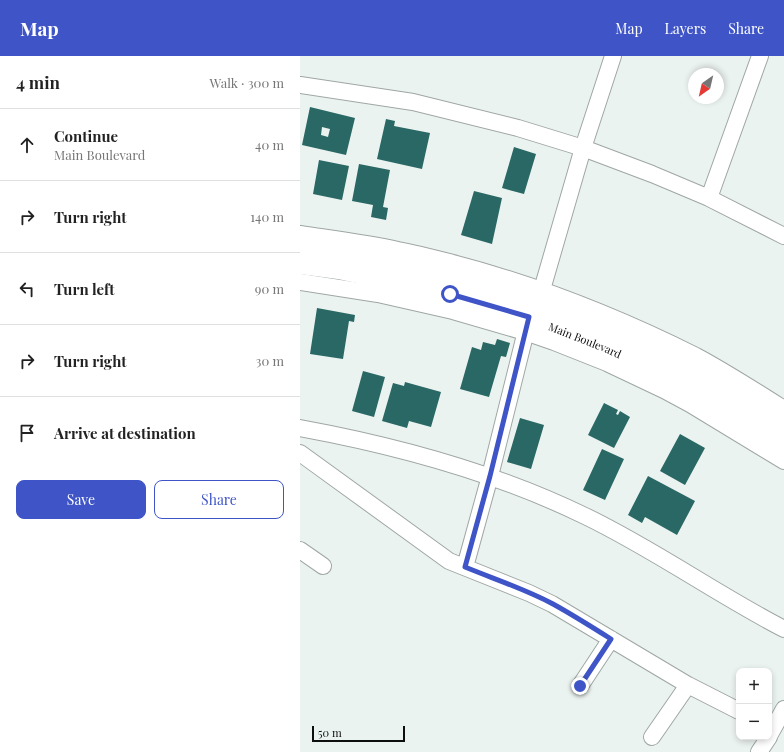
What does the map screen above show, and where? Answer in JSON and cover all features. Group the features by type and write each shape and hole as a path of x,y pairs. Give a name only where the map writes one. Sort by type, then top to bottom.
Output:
{"main road":[{"name":"Main Boulevard","path":"300,249 383,263 494,289 604,347 664,373 718,403 783,435"},
{"name":"Main Boulevard","path":"300,264 339,269 534,311"}],"street":[{"path":"465,567 534,311 610,56"},
{"path":"709,198 760,56"},
{"path":"300,85 413,102 518,128 583,148 652,174 709,198 784,236"},
{"path":"300,234 399,250 481,271 534,311 554,342 607,363 664,390 784,461"},
{"path":"300,282 378,294 453,311 602,313 642,330 691,354 784,409"},
{"path":"300,428 391,447 439,460 490,476 554,502 627,538 735,602 784,629"},
{"path":"300,453 449,561 529,593 552,604 688,685 736,709"},
{"path":"300,550 323,566"},
{"path":"580,686 611,639"},
{"path":"652,737 688,685"},
{"path":"759,752 773,732 784,709"}],"building":[{"path":"310,107 355,118 346,155 302,145","holes":["322,127 330,129 328,137 321,135"]},
{"path":"386,119 395,121 394,126 430,133 422,169 377,159"},
{"path":"514,147 536,154 524,194 502,188"},
{"path":"319,160 349,166 342,200 313,194"},
{"path":"359,164 390,170 383,207 388,208 386,220 371,217 373,205 352,201"},
{"path":"474,191 502,198 492,244 461,235"},
{"path":"317,308 355,315 354,322 349,321 343,359 310,354"},
{"path":"497,339 510,343 506,357 501,356 489,397 460,389 472,347 481,350 483,342 495,345"},
{"path":"363,371 385,377 374,417 352,411"},
{"path":"405,382 441,392 431,427 409,421 407,428 382,421 393,383 404,386"},
{"path":"604,403 618,410 616,414 618,415 620,411 630,417 614,448 588,435"},
{"path":"520,418 544,425 531,469 507,462"},
{"path":"680,434 705,448 685,485 660,471"},
{"path":"602,449 624,459 605,500 583,490"},
{"path":"648,476 695,501 677,535 645,517 642,523 628,515"}],"route":[{"path":"450,294 529,317 490,476 465,567 552,604 611,639 580,686"}]}
